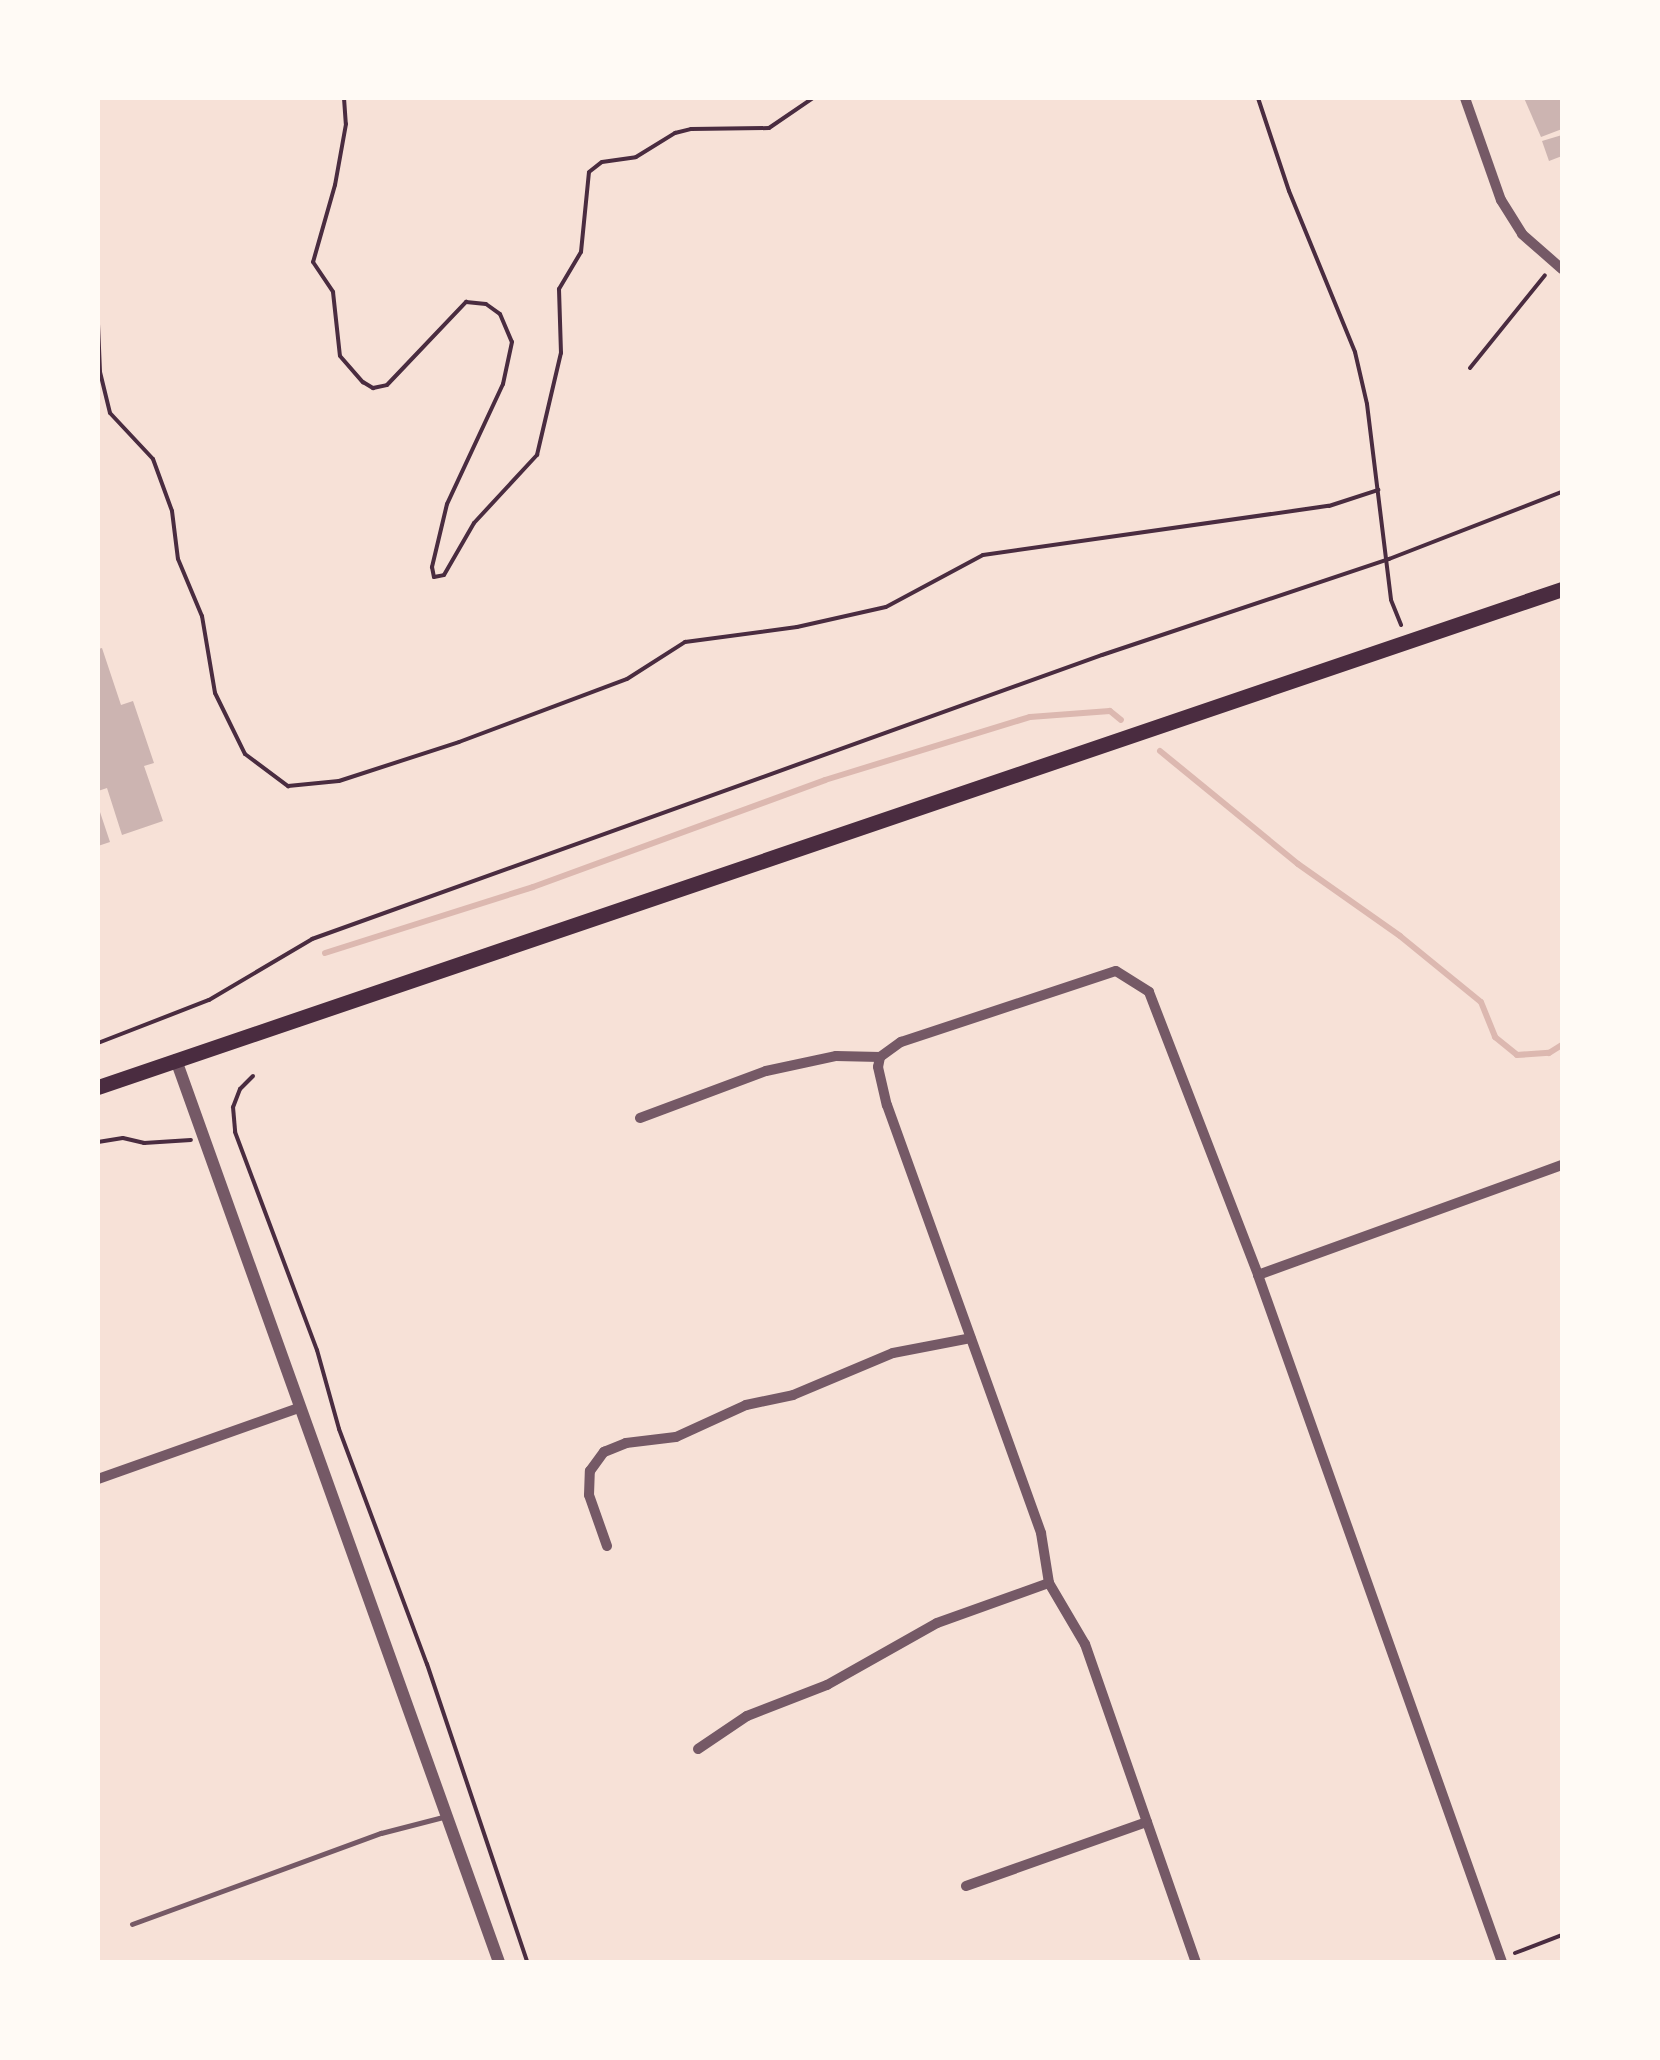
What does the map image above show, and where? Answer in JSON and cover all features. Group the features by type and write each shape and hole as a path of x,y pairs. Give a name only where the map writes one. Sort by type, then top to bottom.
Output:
{"main road":[{"path":"98,1087 1562,589"}],"street":[{"path":"1465,98 1501,200 1522,234 1558,267"},
{"path":"640,1118 766,1070 836,1056 880,1057 901,1042 1116,971 1149,992 1258,1275 1501,1960"},
{"path":"880,1057 878,1068 887,1105 1041,1533 1049,1583 1085,1644 1196,1962"},
{"path":"176,1060 499,1962"},
{"path":"1258,1275 1562,1166"},
{"path":"607,1546 589,1495 590,1472 604,1452 626,1444 676,1436 746,1405 806,1390 892,1352 971,1338"},
{"path":"98,1480 298,1408"},
{"path":"698,1749 747,1716 827,1685 937,1624 1049,1583"},
{"path":"966,1886 1146,1822"}],"lane":[{"path":"132,1924 381,1833 446,1816"}],"path":[{"path":"344,98 346,124 335,185 313,262 333,292 340,356 363,382 373,388 387,385 466,302 486,304 500,314 512,342 503,384 447,504 432,567 434,578 444,574 474,523 538,455 562,353 559,289 581,252 589,172 602,162 636,156 675,134 691,130 769,128 813,98"},
{"path":"1258,98 1290,191 1355,352 1389,559 1391,600 1408,644"},
{"path":"1470,368 1558,267"},
{"path":"98,324 100,372 110,413 153,458 172,510 178,559 202,616 215,693 245,754 288,786 339,781 459,742 627,679 685,642 797,627 886,607 983,555 1329,506 1378,490"},
{"path":"98,1042 209,1000 312,939 1102,655 1389,559 1562,492"},
{"path":"253,1076 240,1089 233,1108 234,1132 317,1350 339,1429 427,1664 526,1962"},
{"path":"98,1142 123,1138 169,1144 234,1132"},
{"path":"1501,1960 1562,1935"}],"building":[{"path":"1524,98 1562,98 1562,129 1541,137"},
{"path":"1562,135 1562,156 1549,161 1542,141"},
{"path":"102,648 121,705 133,701 154,763 144,766 163,821 122,835 107,788 98,791 98,649"},
{"path":"98,806 110,842 98,846"}],"waterway":[{"path":"325,953 533,887 825,780 1030,717 1110,711 1121,720"},
{"path":"1160,751 1298,864 1400,936 1481,1002 1495,1037 1517,1055 1549,1053 1562,1045"}]}
